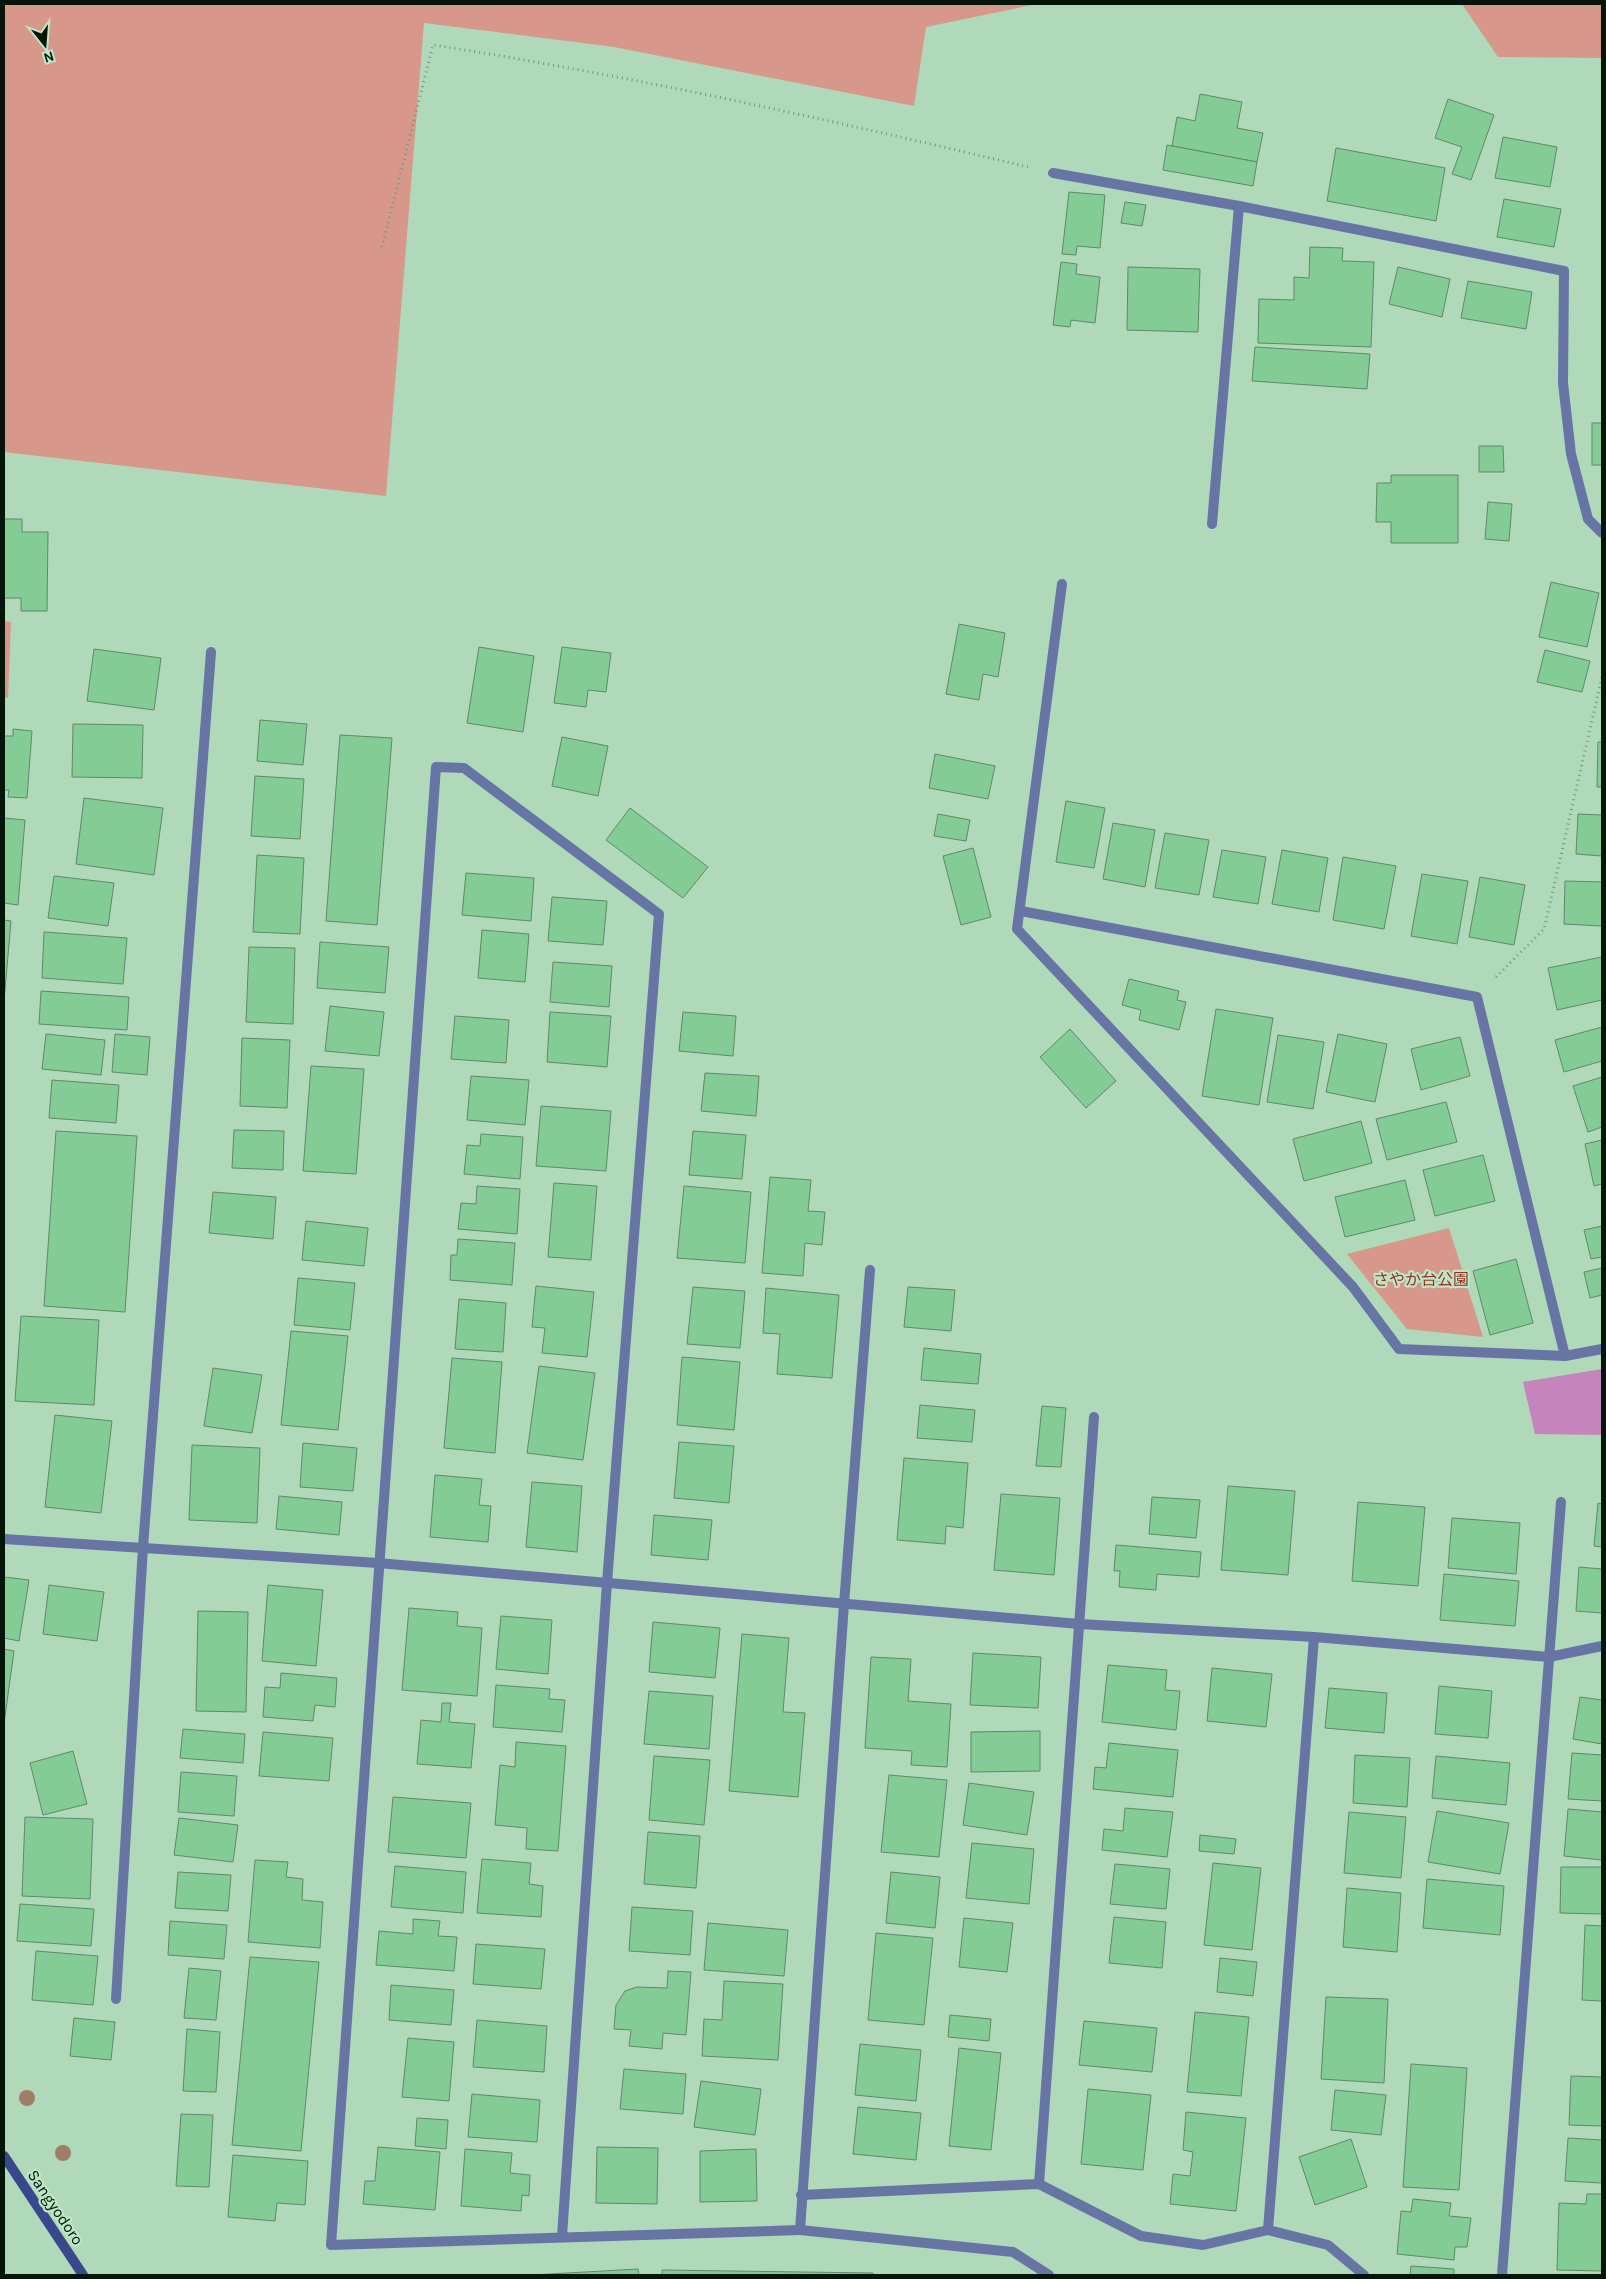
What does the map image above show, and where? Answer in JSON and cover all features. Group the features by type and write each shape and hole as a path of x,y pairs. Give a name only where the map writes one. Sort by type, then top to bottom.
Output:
{"main road":[{"name":"Sangyodoro","path":"4,2156 83,2275"}],"street":[{"path":"1053,173 1239,206 1564,271 1562,383 1571,454 1588,519 1602,533"},
{"path":"1212,524 1239,206"},
{"path":"1062,584 1021,911 1017,929 1353,1286 1399,1349 1565,1356 1602,1349"},
{"path":"116,1999 143,1547 211,652"},
{"path":"562,2236 607,1584 659,914 464,768 436,767 331,2244 800,2230 1013,2252 1049,2275"},
{"path":"1021,911 1476,997 1565,1356"},
{"path":"800,2230 844,1604 870,1270"},
{"path":"1040,2184 1094,1417"},
{"path":"1502,2275 1561,1502"},
{"path":"4,1539 378,1564 1079,1624 1314,1637 1549,1657 1602,1646"},
{"path":"1268,2230 1314,1637"},
{"path":"801,2195 1040,2184 1141,2236 1203,2245 1268,2230 1328,2245 1364,2275"}],"path":[{"path":"382,247 433,45 553,64 921,141 1053,173"},
{"path":"1476,997 1544,929 1602,677"}],"green space":[{"path":"4,4 1037,4 926,27 914,106 614,47 424,23 386,496 4,452"},
{"path":"1462,4 1602,4 1602,58 1498,57"},
{"path":"4,621 11,622 8,698 4,698"},
{"name":"さやか台公園","path":"1449,1228 1483,1337 1407,1329 1347,1254"}],"shaded area":[{"path":"1602,1369 1602,1435 1535,1434 1523,1382"}],"building":[{"path":"1200,94 1242,102 1237,128 1263,133 1257,162 1172,146 1177,117 1195,121"},
{"path":"1448,99 1494,115 1471,180 1452,174 1462,147 1435,138"},
{"path":"1503,137 1557,147 1550,187 1495,178"},
{"path":"1167,145 1257,162 1253,186 1163,170"},
{"path":"1336,148 1445,168 1436,221 1327,201"},
{"path":"1069,192 1105,195 1100,248 1077,246 1076,255 1062,254"},
{"path":"1504,199 1561,209 1554,247 1497,237"},
{"path":"1125,202 1146,205 1142,226 1121,223"},
{"path":"1310,247 1343,248 1342,261 1374,262 1371,347 1258,343 1259,299 1294,300 1294,277 1309,278"},
{"path":"1061,262 1077,264 1076,274 1100,277 1095,323 1071,320 1070,327 1053,325"},
{"path":"1128,267 1200,269 1198,332 1127,330"},
{"path":"1398,267 1450,279 1442,317 1389,304"},
{"path":"1468,281 1532,292 1526,329 1461,318"},
{"path":"1255,347 1370,354 1367,389 1252,381"},
{"path":"1592,423 1602,423 1602,465 1592,465"},
{"path":"1479,446 1503,446 1504,472 1479,472"},
{"path":"1391,475 1458,475 1458,543 1391,543 1391,522 1376,522 1377,483 1391,483"},
{"path":"1488,502 1512,504 1509,541 1485,539"},
{"path":"4,519 22,519 22,532 48,532 47,611 21,611 21,598 4,598"},
{"path":"1551,582 1599,593 1587,647 1539,637"},
{"path":"959,624 1005,633 998,677 983,674 979,700 946,694"},
{"path":"479,647 534,656 523,732 467,723"},
{"path":"562,647 611,653 606,692 588,690 586,707 554,703"},
{"path":"94,649 161,658 154,710 87,701"},
{"path":"1545,650 1590,661 1582,692 1537,682"},
{"path":"260,720 307,724 303,765 257,761"},
{"path":"73,724 143,725 142,778 72,777"},
{"path":"13,729 32,731 27,798 8,797 9,790 4,790 4,736 13,736"},
{"path":"340,735 392,738 377,925 326,921"},
{"path":"562,737 608,746 598,796 552,786"},
{"path":"1598,742 1602,742 1602,787 1597,787"},
{"path":"935,754 995,766 988,799 929,788"},
{"path":"255,776 304,779 300,839 251,836"},
{"path":"84,798 163,808 154,875 76,864"},
{"path":"1066,801 1105,808 1094,868 1056,862"},
{"path":"630,808 708,867 683,898 606,840"},
{"path":"938,814 970,820 966,841 934,836"},
{"path":"1578,814 1602,815 1602,856 1576,854"},
{"path":"4,818 25,820 18,905 4,903"},
{"path":"1113,823 1155,830 1145,887 1103,879"},
{"path":"1165,833 1209,840 1199,895 1155,888"},
{"path":"973,848 991,917 961,925 943,856"},
{"path":"1222,850 1266,857 1258,904 1213,897"},
{"path":"1282,850 1328,858 1319,912 1272,904"},
{"path":"257,855 304,858 300,934 253,932"},
{"path":"1343,857 1396,866 1384,929 1333,920"},
{"path":"466,873 534,878 531,921 462,915"},
{"path":"1422,874 1468,881 1457,944 1411,936"},
{"path":"54,876 114,883 108,926 48,918"},
{"path":"1480,877 1525,885 1514,945 1469,937"},
{"path":"1565,881 1602,882 1602,926 1564,924"},
{"path":"552,897 607,901 603,945 548,941"},
{"path":"4,920 11,921 4,1001"},
{"path":"482,930 529,934 525,982 478,978"},
{"path":"44,932 127,938 123,984 42,978"},
{"path":"320,942 389,947 385,993 317,988"},
{"path":"249,947 295,948 293,1024 246,1022"},
{"path":"1602,957 1602,1000 1557,1010 1548,968"},
{"path":"553,962 612,966 609,1007 550,1002"},
{"path":"1129,979 1179,991 1177,1000 1186,1002 1179,1030 1139,1020 1141,1010 1122,1005"},
{"path":"41,991 129,997 127,1030 39,1024"},
{"path":"330,1006 384,1012 379,1056 325,1051"},
{"path":"1216,1009 1273,1018 1259,1105 1202,1096"},
{"path":"550,1012 611,1016 607,1067 547,1062"},
{"path":"683,1012 736,1016 733,1056 679,1051"},
{"path":"455,1016 509,1020 506,1063 451,1059"},
{"path":"1602,1027 1602,1061 1564,1072 1555,1040"},
{"path":"1070,1029 1116,1081 1086,1108 1040,1057"},
{"path":"46,1034 105,1040 101,1075 42,1069"},
{"path":"115,1034 150,1037 147,1075 112,1072"},
{"path":"1338,1034 1387,1044 1375,1102 1326,1092"},
{"path":"1278,1035 1324,1042 1313,1109 1267,1102"},
{"path":"1460,1037 1470,1076 1421,1090 1411,1049"},
{"path":"242,1038 290,1040 287,1108 240,1106"},
{"path":"311,1066 364,1069 356,1174 303,1171"},
{"path":"705,1073 759,1076 756,1116 701,1111"},
{"path":"471,1076 529,1080 525,1125 467,1120"},
{"path":"1602,1077 1602,1127 1588,1132 1573,1086"},
{"path":"52,1080 119,1085 116,1123 49,1118"},
{"path":"1446,1102 1457,1142 1387,1160 1376,1119"},
{"path":"541,1106 611,1111 606,1171 536,1166"},
{"path":"1361,1121 1372,1163 1304,1181 1293,1139"},
{"path":"234,1130 284,1131 283,1170 232,1168"},
{"path":"56,1131 137,1136 125,1312 44,1306"},
{"path":"693,1131 746,1135 742,1179 689,1175"},
{"path":"481,1134 523,1137 520,1179 464,1174 467,1145 480,1146"},
{"path":"1602,1140 1602,1184 1594,1186 1585,1144"},
{"path":"1483,1155 1495,1201 1435,1216 1423,1170"},
{"path":"770,1177 811,1180 808,1211 825,1212 822,1245 805,1243 803,1276 762,1273"},
{"path":"1405,1180 1415,1220 1345,1237 1335,1197"},
{"path":"554,1183 597,1186 591,1260 548,1257"},
{"path":"477,1186 520,1189 517,1234 458,1229 461,1203 476,1204"},
{"path":"684,1186 751,1192 745,1263 677,1258"},
{"path":"213,1192 276,1197 273,1239 209,1233"},
{"path":"306,1221 368,1228 364,1266 302,1260"},
{"path":"1602,1226 1602,1257 1591,1259 1584,1230"},
{"path":"458,1239 515,1243 512,1285 450,1280 451,1255 457,1255"},
{"path":"1516,1259 1533,1323 1490,1335 1473,1271"},
{"path":"1602,1268 1602,1295 1590,1298 1584,1272"},
{"path":"298,1278 355,1283 350,1330 294,1325"},
{"path":"536,1286 594,1292 587,1357 542,1353 545,1328 532,1327"},
{"path":"693,1287 745,1291 740,1348 687,1344"},
{"path":"908,1287 955,1290 951,1331 904,1327"},
{"path":"766,1288 839,1295 832,1378 777,1374 780,1334 763,1333"},
{"path":"459,1299 506,1303 503,1352 455,1349"},
{"path":"21,1316 99,1320 94,1405 15,1401"},
{"path":"291,1331 348,1336 338,1430 281,1425"},
{"path":"924,1348 981,1354 978,1384 921,1380"},
{"path":"682,1357 740,1362 734,1430 677,1425"},
{"path":"452,1358 502,1362 495,1453 444,1448"},
{"path":"539,1366 595,1373 583,1460 527,1453"},
{"path":"213,1368 262,1375 252,1433 204,1426"},
{"path":"920,1405 975,1410 972,1442 917,1438"},
{"path":"1042,1406 1066,1408 1061,1467 1036,1466"},
{"path":"55,1415 112,1421 101,1513 45,1507"},
{"path":"679,1442 734,1446 729,1503 674,1498"},
{"path":"303,1443 357,1448 353,1491 300,1487"},
{"path":"192,1445 260,1448 257,1523 189,1520"},
{"path":"904,1458 968,1463 963,1528 946,1526 945,1544 897,1540"},
{"path":"435,1475 482,1479 479,1505 491,1506 488,1542 430,1537"},
{"path":"532,1482 582,1486 577,1552 526,1547"},
{"path":"1228,1486 1295,1491 1288,1575 1221,1570"},
{"path":"1001,1494 1060,1498 1054,1575 994,1570"},
{"path":"279,1496 342,1502 339,1535 276,1529"},
{"path":"1152,1497 1200,1500 1196,1538 1149,1534"},
{"path":"1358,1502 1425,1507 1418,1586 1352,1581"},
{"path":"1598,1503 1602,1504 1602,1547 1594,1546"},
{"path":"654,1515 712,1520 708,1560 651,1555"},
{"path":"1452,1518 1520,1523 1516,1574 1448,1568"},
{"path":"1116,1545 1201,1552 1199,1577 1157,1574 1156,1590 1119,1587 1120,1571 1114,1571"},
{"path":"1579,1567 1602,1569 1602,1613 1576,1611"},
{"path":"1444,1574 1519,1581 1515,1626 1440,1620"},
{"path":"4,1577 29,1580 19,1641 4,1638"},
{"path":"49,1585 104,1592 97,1641 43,1634"},
{"path":"268,1585 323,1590 316,1666 262,1661"},
{"path":"409,1608 458,1612 457,1626 482,1628 477,1696 402,1690"},
{"path":"198,1611 248,1612 246,1712 196,1711"},
{"path":"501,1616 552,1620 548,1674 496,1669"},
{"path":"653,1622 720,1628 715,1678 649,1672"},
{"path":"742,1634 789,1638 783,1712 805,1713 798,1797 729,1791"},
{"path":"4,1649 14,1651 4,1724"},
{"path":"973,1653 1041,1657 1038,1708 970,1705"},
{"path":"871,1657 911,1659 908,1701 951,1704 947,1767 911,1765 912,1751 865,1748"},
{"path":"1108,1665 1167,1670 1165,1690 1180,1691 1176,1730 1102,1722"},
{"path":"1212,1668 1272,1674 1266,1727 1207,1721"},
{"path":"281,1673 337,1678 335,1707 315,1705 313,1721 263,1717 265,1687 280,1688"},
{"path":"496,1685 550,1689 549,1699 565,1700 562,1732 493,1727"},
{"path":"1439,1686 1492,1691 1488,1738 1435,1734"},
{"path":"1329,1688 1387,1693 1384,1733 1325,1728"},
{"path":"649,1691 713,1696 709,1749 644,1744"},
{"path":"1580,1697 1602,1700 1602,1744 1573,1739"},
{"path":"442,1703 451,1703 449,1722 475,1724 471,1768 417,1764 421,1720 441,1722"},
{"path":"183,1729 245,1734 243,1763 180,1758"},
{"path":"1040,1731 1040,1771 971,1772 971,1732"},
{"path":"263,1732 333,1738 329,1781 259,1776"},
{"path":"516,1742 566,1746 558,1851 526,1849 527,1828 495,1825 500,1765 515,1767"},
{"path":"1109,1743 1178,1750 1173,1797 1093,1789 1095,1767 1106,1768"},
{"path":"73,1751 87,1804 43,1815 30,1763"},
{"path":"1572,1753 1602,1755 1602,1801 1568,1799"},
{"path":"1355,1755 1410,1758 1407,1807 1353,1803"},
{"path":"654,1756 710,1760 704,1825 649,1820"},
{"path":"1436,1756 1510,1763 1506,1805 1432,1798"},
{"path":"181,1772 237,1776 234,1816 178,1812"},
{"path":"889,1775 947,1780 939,1857 881,1852"},
{"path":"969,1783 1034,1792 1027,1835 963,1825"},
{"path":"393,1797 471,1803 466,1858 388,1852"},
{"path":"1125,1808 1173,1812 1167,1857 1102,1850 1104,1829 1123,1831"},
{"path":"1568,1809 1602,1812 1602,1860 1564,1856"},
{"path":"1437,1811 1509,1823 1500,1874 1428,1862"},
{"path":"1349,1812 1406,1817 1401,1878 1344,1873"},
{"path":"25,1817 93,1819 90,1899 22,1896"},
{"path":"179,1818 238,1825 233,1862 174,1855"},
{"path":"648,1832 700,1836 696,1888 644,1884"},
{"path":"1200,1835 1236,1839 1234,1854 1199,1851"},
{"path":"972,1843 1034,1849 1029,1904 966,1898"},
{"path":"482,1859 531,1863 529,1884 543,1886 541,1917 477,1913"},
{"path":"255,1860 288,1862 286,1877 303,1879 302,1900 323,1902 320,1948 248,1942"},
{"path":"1213,1863 1261,1868 1252,1950 1204,1945"},
{"path":"1115,1864 1170,1869 1166,1909 1110,1904"},
{"path":"395,1866 466,1872 463,1913 391,1907"},
{"path":"1561,1867 1602,1867 1602,1914 1560,1913"},
{"path":"178,1872 231,1875 228,1911 175,1908"},
{"path":"891,1872 940,1877 935,1928 886,1923"},
{"path":"1427,1879 1504,1886 1500,1935 1423,1928"},
{"path":"1347,1888 1401,1893 1397,1952 1343,1947"},
{"path":"20,1904 94,1909 91,1946 17,1941"},
{"path":"632,1907 693,1911 690,1955 629,1951"},
{"path":"1114,1917 1166,1922 1162,1968 1109,1963"},
{"path":"964,1918 1013,1923 1007,1972 959,1967"},
{"path":"413,1919 440,1921 438,1936 457,1937 454,1971 376,1965 379,1931 413,1934"},
{"path":"170,1921 227,1925 224,1959 168,1955"},
{"path":"708,1923 788,1930 784,1976 704,1970"},
{"path":"1585,1925 1602,1926 1602,2001 1582,2000"},
{"path":"876,1933 933,1938 924,2025 868,2020"},
{"path":"476,1944 545,1949 541,1989 473,1984"},
{"path":"36,1951 98,1956 93,2005 32,2000"},
{"path":"250,1957 319,1962 301,2151 232,2145"},
{"path":"1220,1958 1257,1962 1253,1996 1217,1992"},
{"path":"189,1968 221,1971 216,2020 184,2018"},
{"path":"668,1971 691,1972 686,2035 663,2033 662,2049 629,2046 631,2030 614,2029 616,2005 625,1991 637,1987 667,1988"},
{"path":"724,1981 783,1984 778,2060 702,2056 704,2019 722,2020"},
{"path":"391,1985 454,1990 451,2025 389,2020"},
{"path":"1326,1997 1388,1999 1384,2083 1321,2079"},
{"path":"1195,2012 1249,2017 1241,2096 1187,2092"},
{"path":"950,2015 991,2019 989,2041 948,2037"},
{"path":"74,2018 115,2022 111,2060 70,2056"},
{"path":"477,2020 547,2026 544,2072 473,2067"},
{"path":"1084,2021 1157,2028 1152,2072 1079,2065"},
{"path":"187,2029 220,2032 216,2092 183,2091"},
{"path":"408,2038 454,2042 449,2101 402,2097"},
{"path":"860,2044 921,2050 916,2101 855,2095"},
{"path":"959,2048 1001,2053 991,2150 949,2146"},
{"path":"1411,2064 1467,2068 1459,2190 1403,2187"},
{"path":"624,2069 686,2074 683,2114 620,2109"},
{"path":"1571,2076 1602,2077 1602,2126 1569,2125"},
{"path":"701,2081 761,2089 755,2135 694,2127"},
{"path":"1088,2089 1151,2095 1143,2170 1081,2164"},
{"path":"1335,2090 1386,2095 1381,2135 1331,2130"},
{"path":"472,2094 540,2100 537,2142 468,2137"},
{"path":"858,2107 921,2113 916,2160 853,2154"},
{"path":"1186,2112 1246,2118 1236,2211 1170,2204 1173,2174 1190,2176 1193,2152 1183,2150"},
{"path":"181,2114 213,2115 209,2187 176,2186"},
{"path":"417,2118 448,2120 446,2149 415,2146"},
{"path":"1568,2138 1602,2140 1602,2183 1565,2181"},
{"path":"1351,2139 1367,2187 1315,2205 1299,2157"},
{"path":"378,2147 440,2152 435,2210 363,2204 365,2181 375,2181"},
{"path":"597,2147 658,2148 657,2204 596,2203"},
{"path":"465,2149 512,2153 510,2173 530,2175 529,2196 522,2195 521,2211 461,2206"},
{"path":"756,2149 757,2201 700,2202 700,2151"},
{"path":"233,2155 308,2161 305,2205 277,2203 275,2221 228,2217"},
{"path":"1587,2194 1602,2194 1602,2271 1557,2270 1559,2203 1586,2204"},
{"path":"1413,2199 1451,2203 1449,2216 1471,2218 1467,2247 1455,2247 1454,2260 1397,2254 1401,2211 1411,2212"},
{"path":"1411,2266 1454,2269 1454,2275 1410,2275"},
{"path":"638,2269 639,2275 532,2275"},
{"path":"662,2270 873,2273 873,2275 662,2275"}]}
